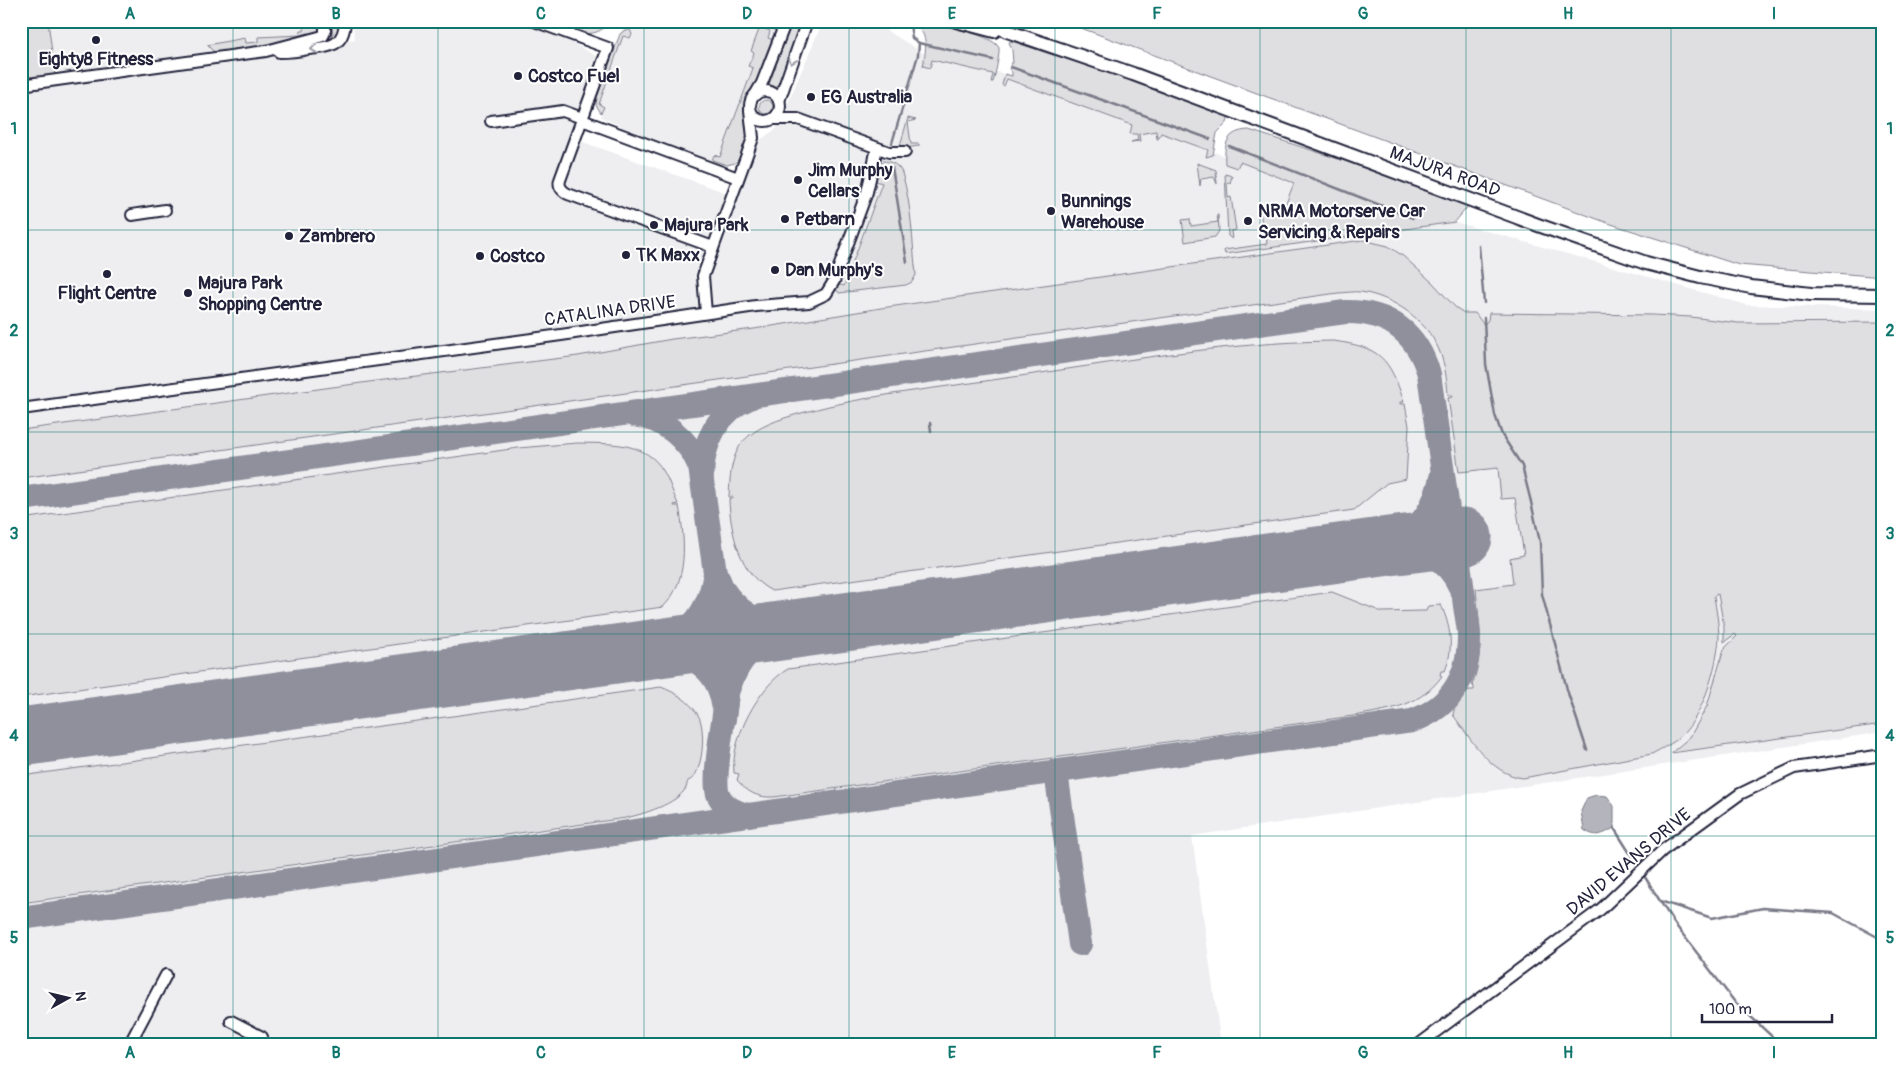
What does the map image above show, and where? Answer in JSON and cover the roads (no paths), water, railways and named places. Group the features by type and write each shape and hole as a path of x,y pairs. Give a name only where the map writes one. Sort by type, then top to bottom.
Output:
{"main road":[{"name":"MAJURA ROAD","path":"956,21 991,31 1007,31"},
{"name":"MAJURA ROAD","path":"984,21 1646,263 1700,277 1751,287 1811,294 1883,295"}],"street":[{"path":"21,85 266,51 322,36 325,32 325,21"},
{"path":"266,51 288,52 330,46 342,36 345,21"},
{"path":"534,21 608,48 559,182 563,191 713,247"},
{"path":"753,138 751,101 762,83 786,21"},
{"path":"706,313 702,278 753,138 778,112 779,102 807,21"},
{"path":"754,96 762,92 768,92 776,96 779,102 798,119"},
{"path":"750,110 758,120 798,119 892,153 905,152"},
{"path":"491,121 563,111 738,178"},
{"name":"CATALINA DRIVE","path":"21,409 243,377 561,335 756,306 805,303 817,300 826,294 834,281 864,200 877,148"},
{"path":"132,215 165,210"},
{"name":"DAVID EVANS DRIVE","path":"1418,1045 1601,909 1663,850 1740,794 1794,768 1883,755"},
{"path":"129,1045 166,975"},
{"path":"231,1021 262,1038 258,1045"}],"waterway":[{"path":"892,143 918,55 919,43 912,38 910,24"},
{"path":"919,43 993,60"},
{"path":"1011,67 1210,139"},
{"path":"1229,146 1413,218"},
{"path":"892,167 907,262"},
{"path":"1479,246 1484,303"},
{"path":"1484,318 1486,364 1495,415 1502,435 1522,466 1540,542 1542,594 1568,693 1587,750"},
{"path":"930,423 931,431"},
{"path":"1614,828 1640,869"},
{"path":"1643,874 1674,923 1734,1001 1781,1045"},
{"path":"1660,901 1712,918 1763,908 1833,913 1883,940"}],"place":[{"name":"Eighty8 Fitness","path":"96,40"},
{"name":"Costco Fuel","path":"518,76"},
{"name":"EG Australia","path":"811,97"},
{"name":"Jim Murphy Cellars","path":"798,180"},
{"name":"Bunnings Warehouse","path":"1051,211"},
{"name":"Petbarn","path":"785,219"},
{"name":"NRMA Motorserve Car Servicing & Repairs","path":"1248,221"},
{"name":"Majura Park","path":"654,225"},
{"name":"Zambrero","path":"289,236"},
{"name":"TK Maxx","path":"626,255"},
{"name":"Costco","path":"480,256"},
{"name":"Dan Murphy's","path":"775,270"},
{"name":"Flight Centre","path":"107,274"},
{"name":"Majura Park Shopping Centre","path":"188,293"}]}
